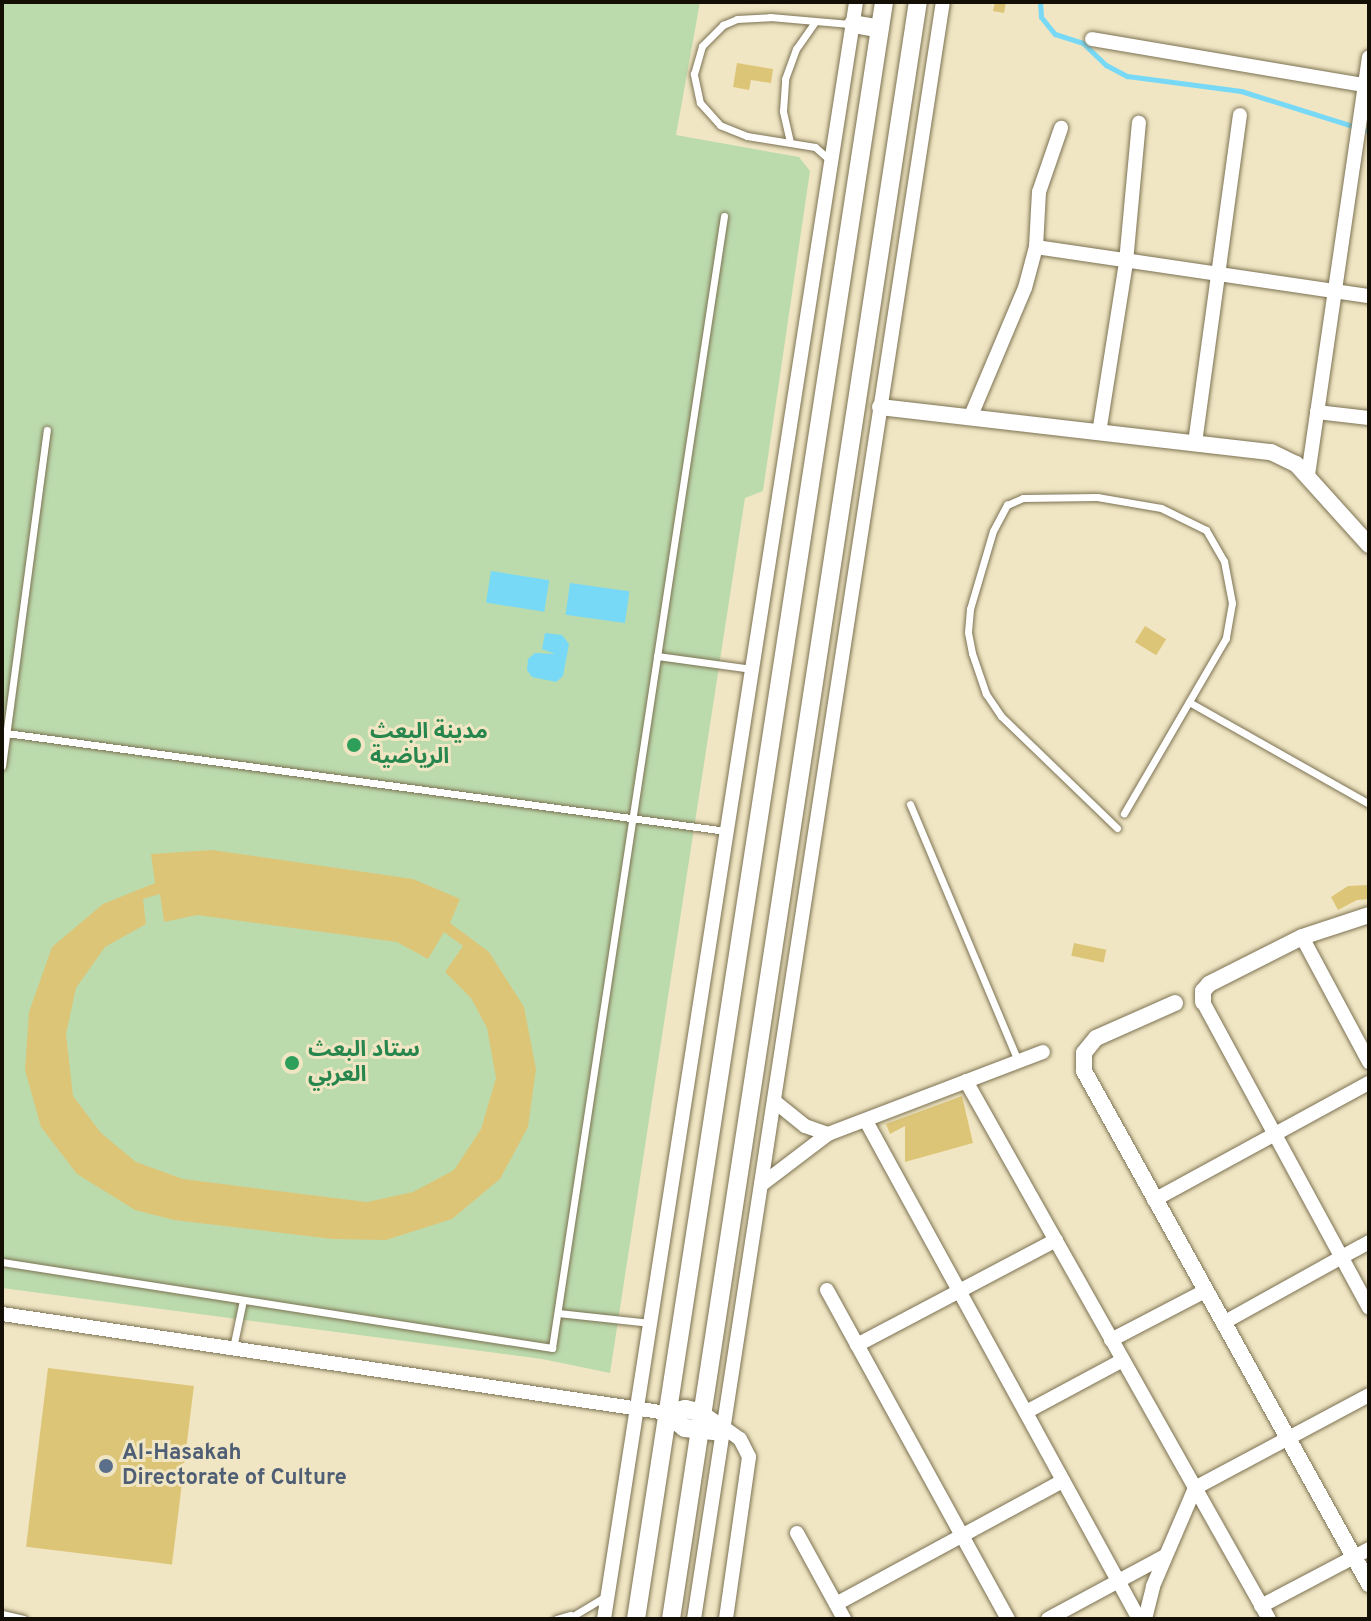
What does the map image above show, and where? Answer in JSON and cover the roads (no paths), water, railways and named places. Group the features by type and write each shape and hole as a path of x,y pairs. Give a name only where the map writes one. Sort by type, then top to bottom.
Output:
{"main road":[{"path":"636,1619 884,2"},
{"path":"671,1619 918,2"},
{"path":"853,24 880,29"},
{"path":"667,1413 678,1425 701,1421 723,1428"}],"street":[{"path":"604,1619 856,2"},
{"path":"694,1619 943,2"},
{"path":"1092,39 1367,86"},
{"path":"1308,475 1369,57"},
{"path":"1195,443 1240,115"},
{"path":"1099,433 1126,262 1139,123"},
{"path":"970,418 1025,288 1036,247 1039,192 1061,128"},
{"path":"1036,247 1369,296"},
{"path":"880,407 1271,452 1296,464 1308,475 1369,545"},
{"path":"1317,412 1369,418"},
{"path":"1369,915 1302,937 1209,984 1203,991 1203,1002 1369,1308"},
{"path":"1302,937 1369,1062"},
{"path":"1175,1003 1096,1038 1088,1045 1083,1063 1088,1082 1288,1439 1362,1553 1369,1584"},
{"path":"761,1185 828,1134 1043,1052"},
{"path":"966,1081 1265,1612 1362,1553"},
{"path":"1154,1200 1369,1083"},
{"path":"774,1101 805,1126 828,1134"},
{"path":"866,1121 1118,1581 1142,1619"},
{"path":"857,1345 1056,1240"},
{"path":"1223,1323 1369,1242"},
{"path":"827,1290 1008,1619"},
{"path":"1111,1340 1205,1291"},
{"path":"2,1314 667,1413"},
{"path":"1026,1412 1121,1361"},
{"path":"1142,1619 1195,1488 1369,1395"},
{"path":"723,1428 740,1439 749,1457 726,1619"},
{"path":"836,1604 1063,1481"},
{"path":"797,1533 844,1619"},
{"path":"1048,1619 1165,1556"}],"lane":[{"path":"831,161 815,147 747,136 720,125 709,115 695,89 696,60 712,34 737,19 770,17 853,24"},
{"path":"790,142 783,111 785,79 796,49 814,23"},
{"path":"2,1262 552,1348 724,216"},
{"path":"2,766 47,430"},
{"path":"1117,828 1001,716 986,694 975,663 968,632 970,609 993,531 1007,505 1023,498 1047,496 1121,500 1161,508 1206,530 1219,549 1227,569 1232,592 1226,638 1124,813"},
{"path":"657,656 752,669"},
{"path":"1189,702 1369,804"},
{"path":"6,733 726,831"},
{"path":"910,804 1018,1061"},
{"path":"233,1348 243,1300"},
{"path":"558,1313 650,1323"},
{"path":"556,1619 569,1617 608,1594"},
{"path":"2,1614 23,1619"}],"water":[{"path":"491,571 549,580 544,612 486,603"},
{"path":"570,583 629,591 625,623 566,615"},
{"path":"545,633 562,635 569,644 563,676 556,682 532,677 527,670 528,659 535,653 555,654 542,649"}],"waterway":[{"path":"1040,2 1041,17 1055,34 1083,43 1106,65 1127,76 1241,91 1369,131"}],"place":[{"name":"مدينة البعث الرياضية","path":"354,745"},
{"name":"ستاد البعث العربي","path":"292,1063"},
{"name":"Al-Hasakah Directorate of Culture","path":"106,1466"}]}
